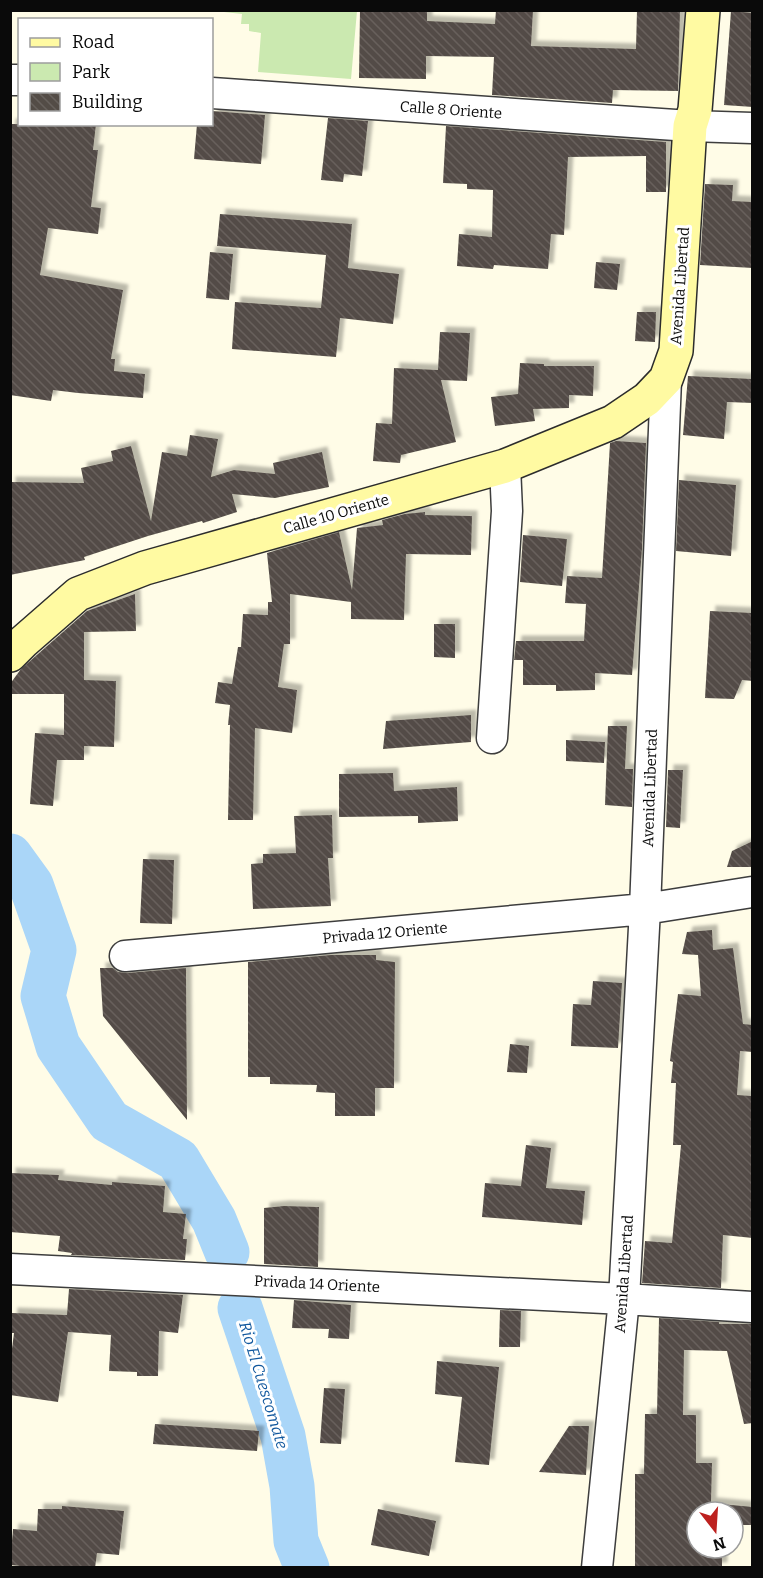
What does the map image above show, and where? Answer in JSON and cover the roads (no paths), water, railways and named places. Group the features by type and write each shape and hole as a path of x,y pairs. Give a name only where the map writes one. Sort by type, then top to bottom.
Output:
{"main road":[{"name":"Avenida Libertad","path":"666,379 676,351 690,126 695,110 703,10"},
{"name":"Calle 10 Oriente","path":"10,655 78,594 145,568 505,466 613,422 647,399 666,379"}],"street":[{"name":"Calle 8 Oriente","path":"213,93 690,126 753,128"},
{"name":"Avenida Libertad","path":"597,1568 624,1299 645,909 666,379"},
{"path":"492,738 507,511 505,466"},
{"name":"Privada 12 Oriente","path":"124,956 645,909 753,892"},
{"name":"Privada 14 Oriente","path":"10,1269 753,1307"}],"waterway":[{"name":"Rio El Cuescomate","path":"10,856 31,885 54,950 43,996 58,1046 109,1121 178,1160 214,1220 227,1252"},
{"name":"Rio El Cuescomate","path":"240,1308 283,1436 292,1486 296,1541 307,1568"}]}
